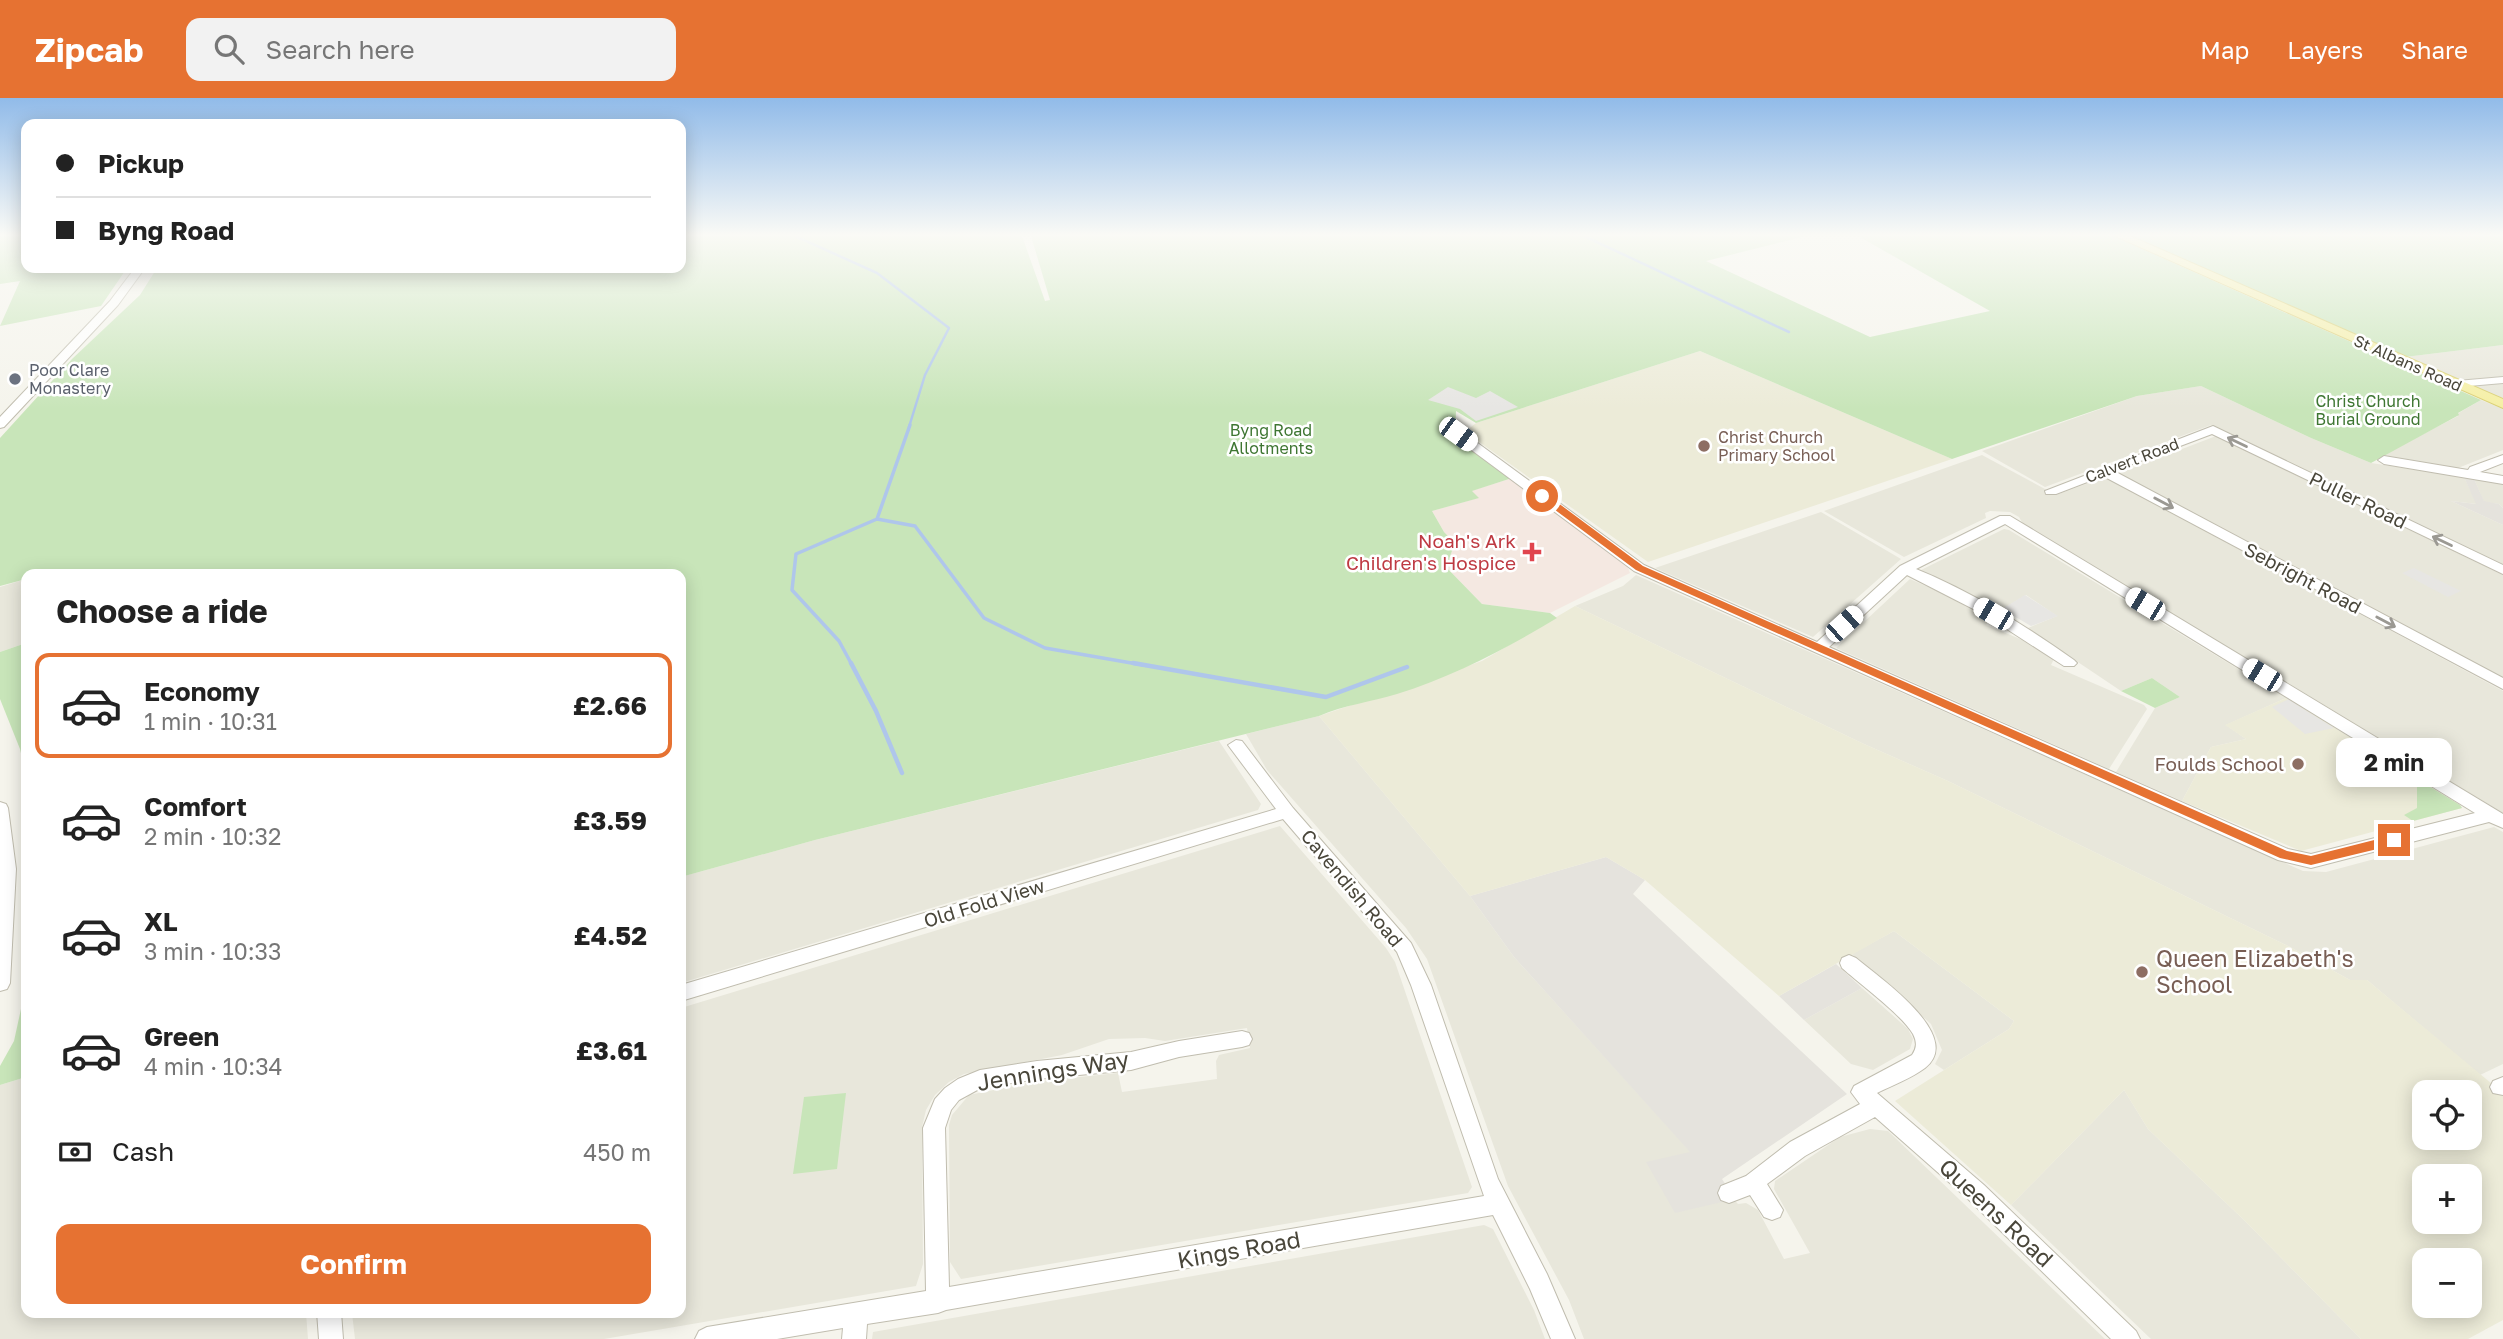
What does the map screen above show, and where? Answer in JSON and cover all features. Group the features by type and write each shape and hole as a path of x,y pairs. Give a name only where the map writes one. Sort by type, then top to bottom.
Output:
{"main road":[{"name":"St Albans Road","path":"2252,294 2503,404"}],"street":[{"path":"0,424 121,294"},
{"path":"2457,384 2503,380"},
{"path":"1459,429 1458,434 1639,568 2298,860 2311,861 2497,818"},
{"name":"Calvert Road","path":"2051,491 2213,430"},
{"name":"Puller Road","path":"2213,430 2503,570"},
{"path":"2474,475 2474,470 2503,458"},
{"path":"2384,460 2503,480"},
{"name":"Sebright Road","path":"2104,471 2503,684"},
{"path":"1819,648 1905,569 2005,519 2497,818"},
{"path":"1905,569 1973,603 2070,663"},
{"name":"Cavendish Road","path":"1236,745 1287,812 1404,948 1421,985 1488,1181 1499,1204"},
{"path":"0,807 6,869 0,983"},
{"name":"Old Fold View","path":"686,992 1287,812"},
{"path":"1729,1193 1754,1183 1766,1169 1869,1098 1926,1053 1924,1033 1915,1021 1849,963"},
{"name":"Jennings Way","path":"938,1302 934,1128 942,1105 952,1094 980,1080 1037,1070 1130,1061 1179,1049 1242,1039"},
{"name":"Queens Road","path":"1869,1098 1976,1192 2128,1339"},
{"path":"1754,1183 1772,1210"},
{"path":"1499,1204 1539,1282 1563,1339"},
{"name":"Kings Road","path":"707,1339 938,1302 1499,1204"},
{"path":"854,1339 856,1314"},
{"path":"329,1318 331,1339"}],"shaded area":[{"path":"2503,345 2503,399 2405,357"},
{"name":"Christ Church Primary School","path":"1700,351 1952,459 1648,562 1465,432 1476,423"},
{"path":"2201,386 2371,463 2464,477 2477,504 2451,501 2503,525 2503,566 2211,425 2045,487 1982,451 2137,396"},
{"path":"1448,387 1476,398 1490,391 1518,407 1476,421 1460,409 1428,400"},
{"path":"2481,400 2503,409 2503,450 2458,468 2383,455 2458,416 2457,414"},
{"path":"2216,436 2503,575 2503,679 2117,474"},
{"path":"1982,455 2056,495 2105,477 2503,691 2503,813 2023,524 2019,517 2010,512 1985,513 1986,518 1904,557 1824,511"},
{"path":"2464,477 2474,479 2484,501 2499,504 2503,508 2503,525 2451,501 2476,504"},
{"name":"Noah's Ark Children's Hospice","path":"1512,478 1625,561 1630,573 1550,613 1482,604 1446,567 1455,543 1444,532 1432,511 1478,498 1471,491"},
{"path":"2474,479 2503,484 2503,508 2499,504 2484,502"},
{"path":"1821,512 1901,559 1813,637 1655,568"},
{"path":"2004,529 2286,698 2226,725 2246,739 2211,747 2182,801 2116,772 2155,708 2180,697 2152,678 2121,691 2028,628 2057,616 2026,595 1996,613 1921,570"},
{"path":"2414,568 2461,591 2448,597 2402,573"},
{"path":"1636,575 2303,871 2326,872 2494,827 2503,832 2503,1064 2480,1075 2367,980 2350,980 2292,948 1948,781 1864,744 1575,606 1623,586"},
{"path":"1910,579 1946,595 1989,620 1986,625 2030,643 2054,659 2051,665 2144,705 2147,709 2109,769 1836,648"},
{"path":"21,581 21,645 0,652 0,587"},
{"path":"2025,595 2058,616 2031,626 2002,609"},
{"name":"Queen Elizabeth's School","path":"1575,606 1864,744 1948,781 2292,948 2350,980 2367,980 2503,1093 2503,1320 2468,1339 2361,1339 2243,1219 2148,1129 2124,1090 2011,1205 1895,1101 2009,1029 2014,1021 1894,931 1779,996 1645,880 1606,857 1470,896 1319,716 1482,661"},
{"name":"Foulds School","path":"2286,698 2462,808 2301,851 2182,801 2211,747 2246,739 2225,725"},
{"path":"2289,699 2334,728 2305,734 2272,707"},
{"path":"1319,716 1470,896 1514,957 1738,1204 1746,1203 1758,1210 1784,1259 1810,1253 1774,1189 1775,1181 1840,1137 1870,1129 1888,1131 2105,1339 1584,1339 1569,1300 1508,1186 1427,959 1406,928 1267,770 1246,734"},
{"path":"1219,741 1261,804 1258,810 686,982 686,876 815,840"},
{"path":"1280,826 1386,948 1395,962 1472,1187 1468,1193 961,1279 950,1262 949,1125 952,1115 969,1095 1032,1082 1118,1073 1122,1092 1217,1079 1216,1061 1219,1055 1250,1048 1247,1028 1165,1041 1145,1038 1109,1039 1062,1055 964,1074 949,1082 935,1095 926,1110 922,1127 923,1264 916,1286 604,1339 355,1339 353,1318 686,1318 686,1006"},
{"path":"1606,857 1645,880 1633,894 1847,1094 1722,1179 1735,1199 1675,1213 1646,1162 1690,1152 1514,957 1470,896"},
{"path":"1894,931 2014,1021 2009,1029 1944,1070 1935,1064 1942,1050 1931,1024 1852,954"},
{"path":"1836,964 1862,988 1804,1020 1779,996"},
{"path":"1862,988 1908,1029 1913,1039 1910,1049 1873,1070 1851,1064 1804,1020"},
{"path":"21,1079 21,1318 306,1318 308,1339 0,1339 0,1085"},
{"path":"2124,1090 2148,1129 2243,1219 2361,1339 2151,1339 2011,1205"},
{"path":"1484,1225 1493,1229 1534,1310 1545,1339 872,1339 873,1332"}],"green space":[{"path":"14,294 109,294 101,306 0,326"},
{"path":"1042,294 1045,301 1050,300 1048,294 1777,294 1870,337 1990,311 1960,294 2243,294 2481,400 2371,463 2201,386 2137,396 1952,459 1700,351 1476,423 1456,411 1455,436 1512,478 1472,491 1479,498 1432,511 1444,532 1455,543 1446,567 1482,604 1550,613 1557,618 1479,661 1397,694 1319,716 815,840 686,876 686,569 21,569 21,580 0,586 0,438 72,359 140,295"},
{"path":"2262,294 2503,294 2503,345 2405,357"},
{"path":"21,645 21,753 0,699 0,652"},
{"path":"2152,678 2180,697 2155,708 2121,691"},
{"path":"2417,779 2462,808 2413,821 2404,815 2417,808"},
{"path":"21,1009 21,1079 0,1085 0,1066 14,1041"},
{"path":"846,1093 837,1169 793,1174 804,1097"}],"waterway":[{"path":"904,294 949,328 925,375 909,427"},
{"path":"1708,294 1789,332"},
{"path":"877,519 910,425"},
{"path":"852,665 839,641 792,590 796,554 877,519"},
{"path":"877,519 915,526 984,618 1045,648 1143,665"},
{"path":"851,663 876,711 902,773"},
{"path":"1133,663 1326,697 1407,667"}],"place":[{"name":"Poor Clare Monastery","path":"15,379"},
{"name":"Christ Church Primary School","path":"1704,446"},
{"name":"Noah's Ark Children's Hospice","path":"1532,552"},
{"name":"Foulds School","path":"2298,764"},
{"name":"Queen Elizabeth's School","path":"2142,972"}],"route":[{"path":"1542,496 1639,568 2284,855 2311,861 2394,840"}],"park label":[{"name":"Christ Church Burial Ground","path":"2368,410"},
{"name":"Byng Road Allotments","path":"1271,439"}]}
